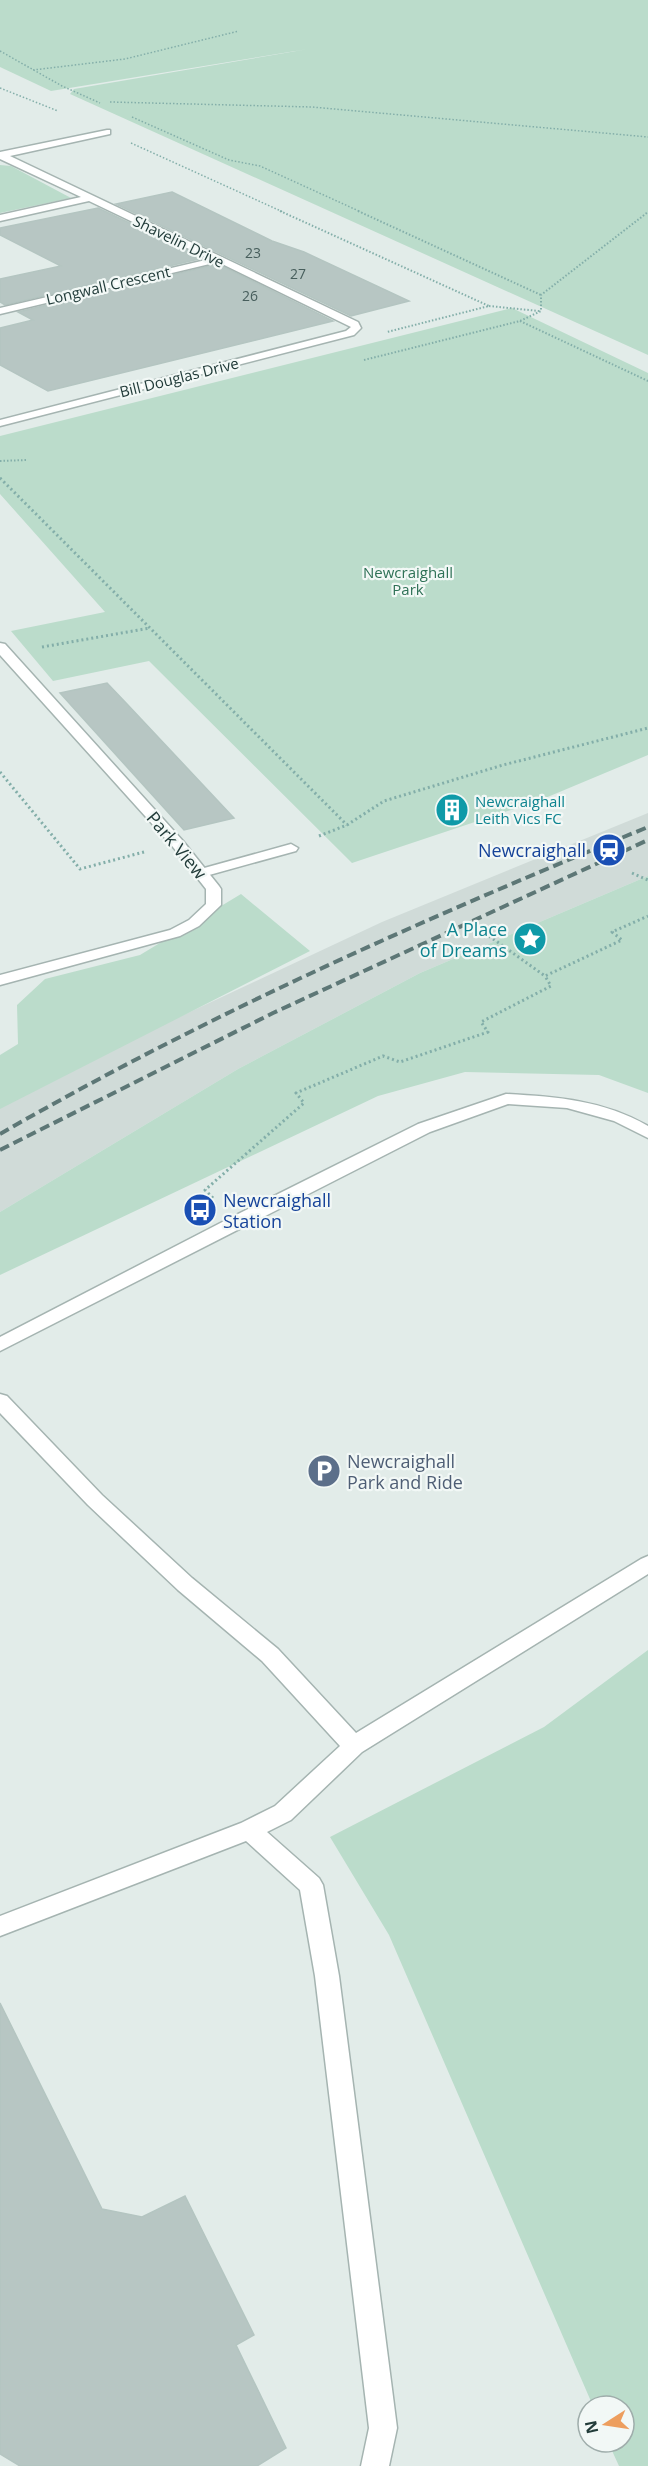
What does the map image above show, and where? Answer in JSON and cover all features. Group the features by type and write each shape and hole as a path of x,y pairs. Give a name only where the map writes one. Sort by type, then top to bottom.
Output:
{"street":[{"path":"0,156 107,132"},
{"name":"Shavelin Drive","path":"0,156 354,324 356,328"},
{"path":"0,218 90,198"},
{"name":"Longwall Crescent","path":"0,311 216,260"},
{"name":"Bill Douglas Drive","path":"0,423 350,333 356,328"},
{"name":"Park View","path":"0,980 175,933 194,923 213,906 214,889 178,844 3,650"},
{"path":"202,873 291,848"},
{"path":"0,1344 424,1128 506,1099 568,1103 620,1117 648,1133"},
{"path":"0,1401 32,1437 103,1508 185,1584 270,1655 354,1746"},
{"path":"0,1926 249,1830 283,1813 354,1746 648,1564"},
{"path":"249,1830 311,1885 327,1976 383,2428 375,2466"}],"path":[{"path":"32,70 125,59 239,31"},
{"path":"0,51 32,70 109,107"},
{"path":"0,88 107,132 489,306"},
{"path":"98,102 286,107 428,115 648,136"},
{"path":"131,117 229,160 260,166 542,294"},
{"path":"541,311 542,294 648,212"},
{"path":"356,328 384,333 489,306 541,311"},
{"path":"541,311 520,321 648,381"},
{"path":"0,461 26,460"},
{"path":"0,478 347,825"},
{"path":"3,650 150,628"},
{"path":"291,848 347,825 384,801 503,765 648,728"},
{"path":"0,772 80,869 178,844"},
{"path":"632,873 648,880"},
{"path":"545,976 622,939 612,932 648,916"},
{"path":"238,1221 204,1190 304,1103 296,1093 383,1056 400,1062 488,1032 481,1022 552,986 545,976 489,936"}],"shaded area":[{"path":"648,813 648,876 420,973 238,1069 0,1212 0,1107 64,1071 382,922"}],"green space":[{"path":"0,0 648,0 648,355 70,94 74,89 308,49 51,91 0,67"},
{"path":"0,165 11,166 71,198 0,213"},
{"name":"Newcraighall Park","path":"512,308 648,373 648,755 538,801 352,863 149,661 53,681 11,631 105,612 0,494 0,436"},
{"path":"648,876 648,1093 599,1075 465,1072 378,1096 0,1275 0,1212 238,1069 420,973"},
{"path":"241,894 310,951 0,1109 0,1055 18,1044 17,1005 45,979 140,955"},
{"path":"648,1650 648,2466 619,2466 614,2454 636,2454 636,2394 588,2394 389,1935 330,1837 544,1727"}],"building":[{"path":"172,192 272,241 304,252 409,301 351,316 116,204"},
{"path":"98,208 203,258 5,305 0,302 0,279 61,266 0,235 0,228"},
{"path":"218,264 333,321 48,391 0,365 0,328 33,320 18,312"},
{"path":"107,683 234,818 184,830 60,693"},
{"path":"0,2003 102,2209 142,2217 185,2196 254,2335 236,2345 286,2448 257,2466 20,2466 0,2454"}],"railway":[{"path":"0,1134 78,1090 238,1008 400,932 648,827"},
{"path":"0,1150 273,1013 648,840"}],"place":[{"name":"Newcraighall Leith Vics FC","path":"452,810"},
{"name":"Newcraighall","path":"609,850"},
{"name":"A Place of Dreams","path":"530,939"},
{"name":"Newcraighall Station","path":"200,1210"},
{"name":"Newcraighall Park and Ride","path":"324,1471"}]}
